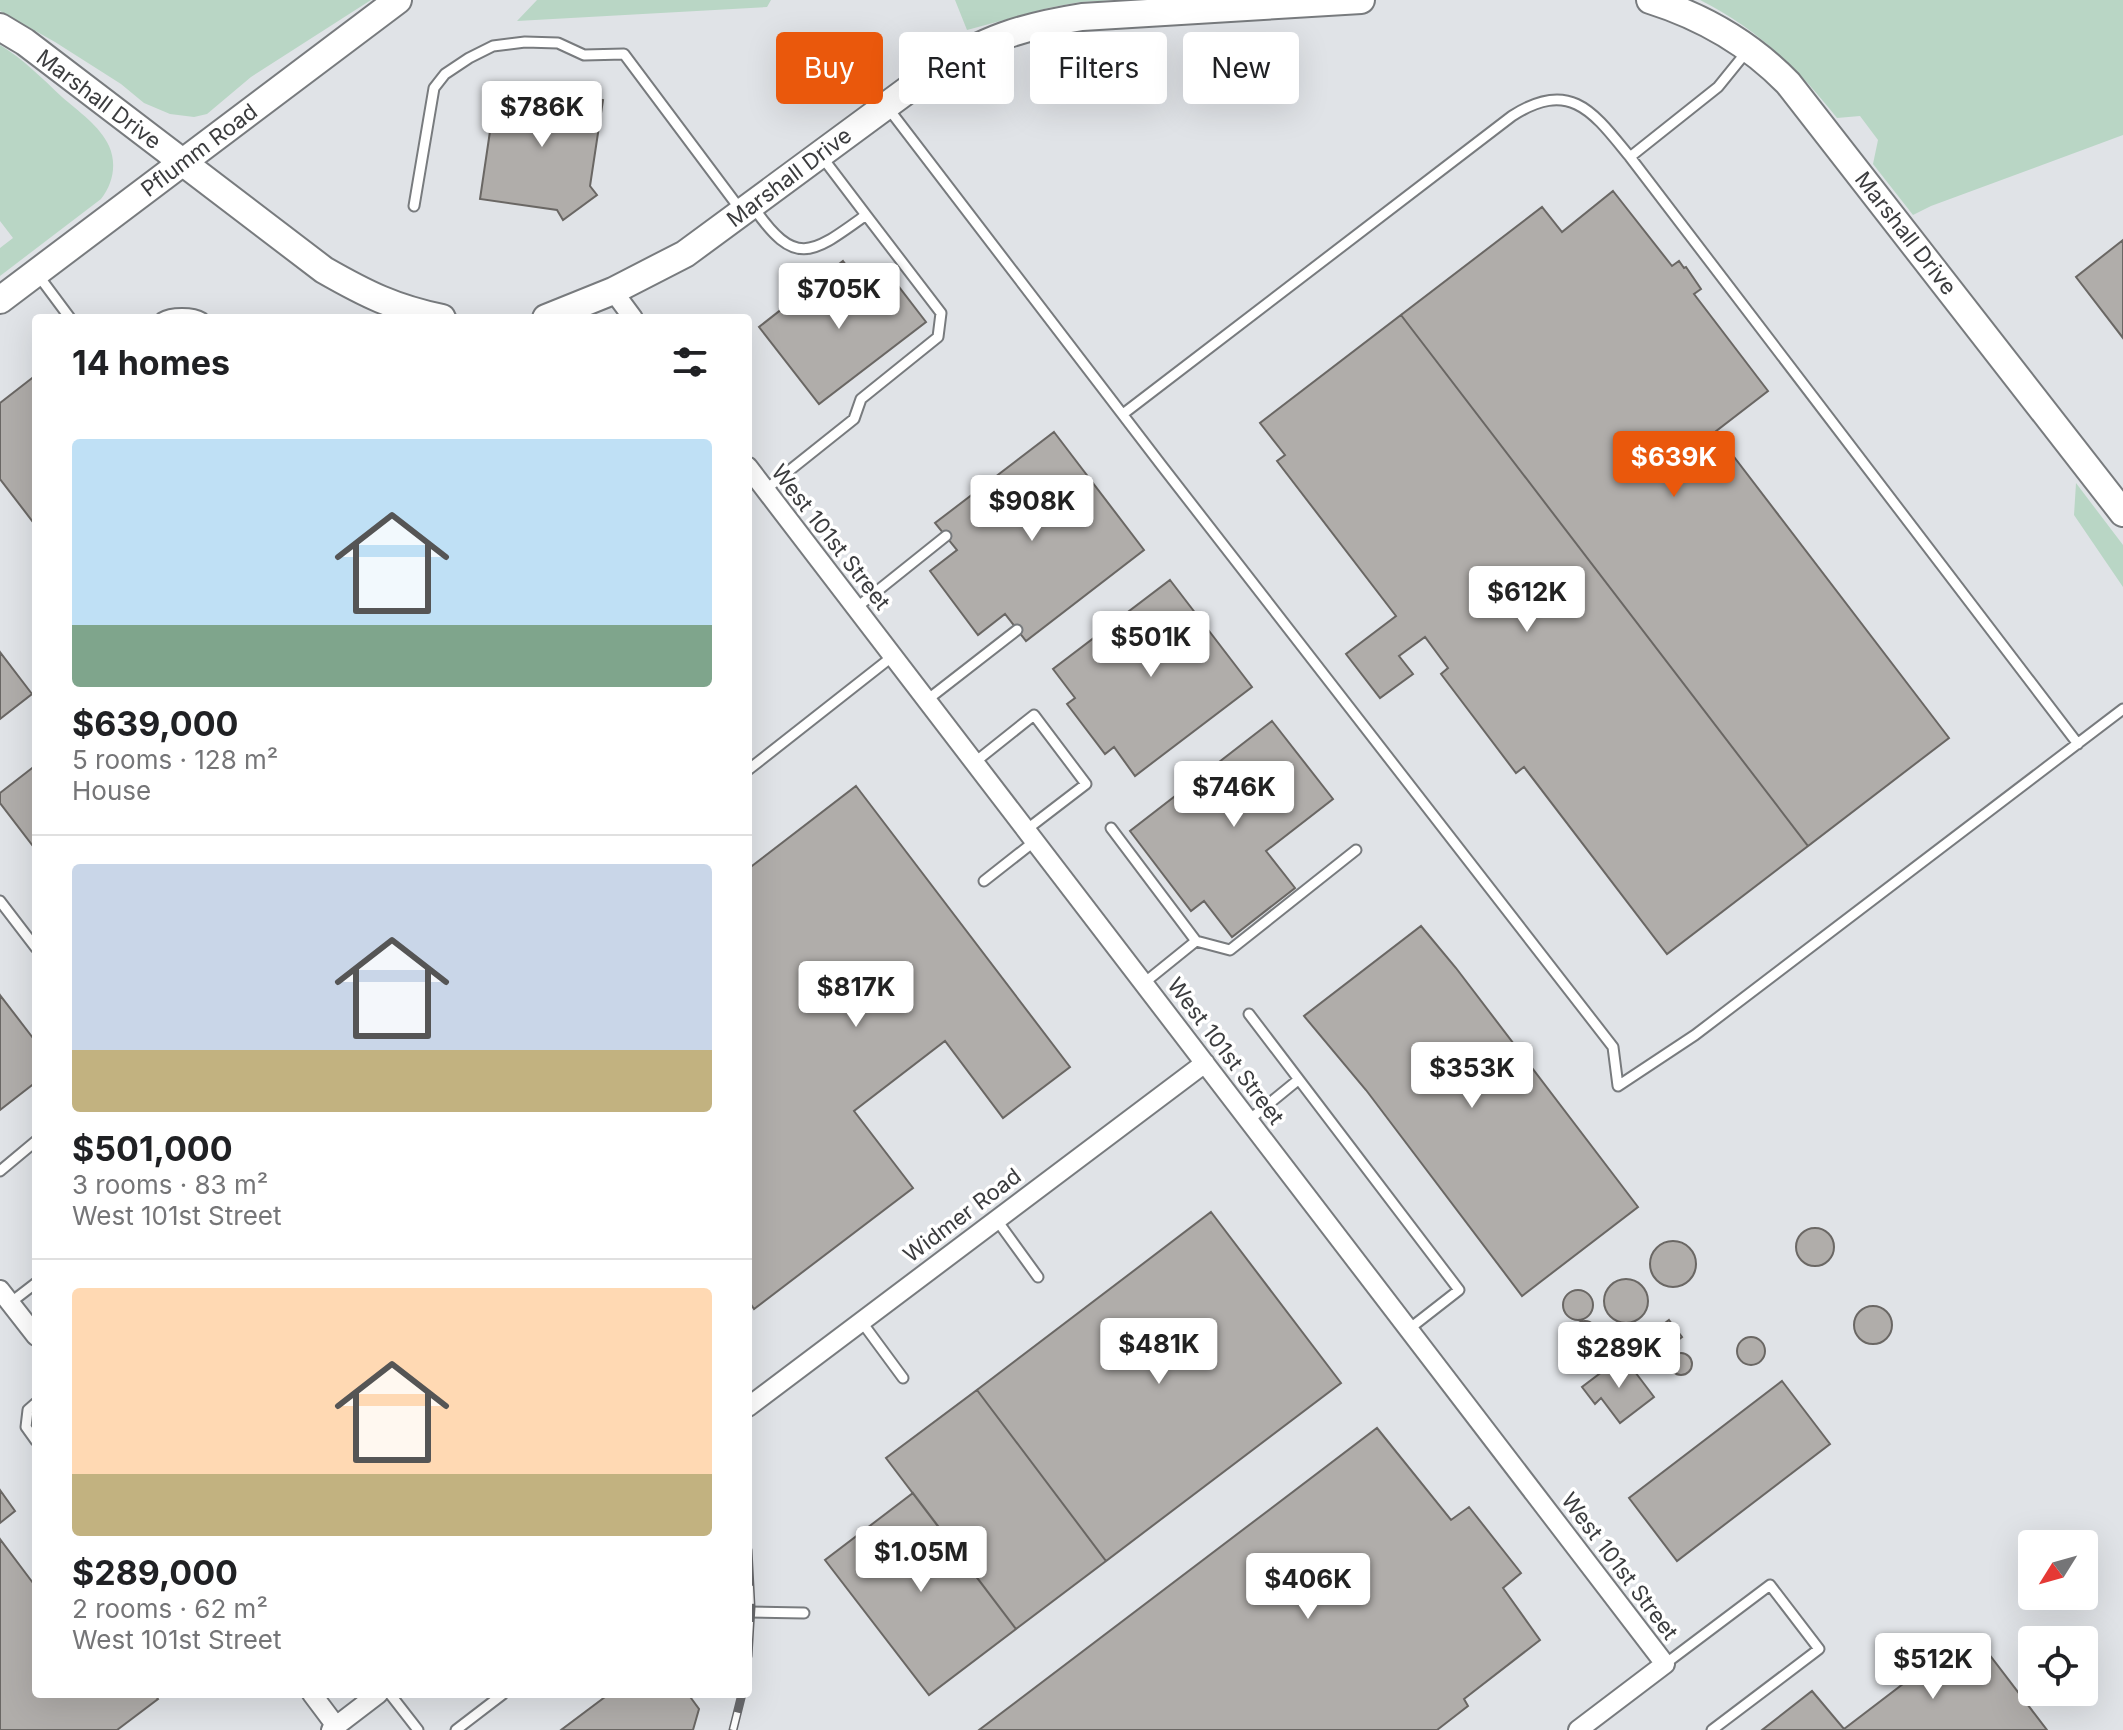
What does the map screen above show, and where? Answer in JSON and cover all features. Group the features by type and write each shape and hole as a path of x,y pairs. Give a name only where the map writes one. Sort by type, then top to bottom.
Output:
{"street":[{"name":"Pflumm Road","path":"0,300 398,0"},
{"name":"Marshall Drive","path":"556,314 613,291 685,254 886,105 962,53 998,36 1040,23 1082,17 1361,0"},
{"name":"Marshall Drive","path":"1650,0 1683,10 1725,31 1768,62 1801,98 2123,513"},
{"name":"Marshall Drive","path":"0,27 25,42 324,270 366,294 424,314"},
{"path":"613,291 630,314"},
{"name":"West 101st Street","path":"752,472 1665,1664"},
{"name":"Widmer Road","path":"752,1404 1205,1063"},
{"path":"5,1296 32,1331"},
{"path":"1578,1730 1665,1664"},
{"path":"315,1698 334,1728 373,1698"}],"lane":[{"path":"414,206 434,88 445,74 469,58 493,46 525,42 558,43 584,55 624,54 747,208 782,241 798,250 818,246 834,238 866,215"},
{"path":"1630,157 1718,87 1750,48"},
{"path":"1123,414 1527,106 1549,100 1581,105 1599,119 1630,157 2078,744"},
{"path":"886,105 1613,1047 1618,1086 1695,1035 2123,709"},
{"path":"765,490 854,419 861,399 938,337 941,313 819,153"},
{"path":"36,273 67,314"},
{"path":"856,608 946,536"},
{"path":"927,700 1017,630"},
{"path":"752,767 893,656"},
{"path":"975,762 1034,715 1086,784 984,881"},
{"path":"1111,828 1196,941 1230,950 1356,850"},
{"path":"0,901 32,943"},
{"path":"1144,983 1196,941"},
{"path":"1249,1014 1459,1290 1409,1329"},
{"path":"1249,1120 1298,1080"},
{"path":"0,1171 32,1144"},
{"path":"996,1219 1038,1277"},
{"path":"5,1296 32,1285"},
{"path":"861,1321 903,1378"},
{"path":"32,1406 28,1410 26,1427 32,1435"},
{"path":"1665,1664 1770,1585 1819,1649 1712,1730"},
{"path":"752,1612 804,1613"},
{"path":"393,1698 418,1730"},
{"path":"456,1730 498,1698"}],"green space":[{"path":"0,0 371,0 251,77 207,114 194,117 170,114 144,103 121,84 0,11"},
{"path":"537,0 771,0 767,7 517,21"},
{"path":"955,0 1117,0 1048,8 967,30"},
{"path":"1700,0 2123,0 2123,135 1913,215 1873,164 1878,140 1860,116 1837,118 1775,51 1721,11"},
{"path":"0,45 17,56 94,125 109,146 113,167 111,180 101,199 0,276 0,248 13,238 0,221"},
{"path":"2076,483 2123,545 2123,587 2074,515"}],"building":[{"path":"497,84 603,100 590,186 597,195 563,220 557,210 480,199"},
{"path":"1613,191 1672,266 1679,261 1686,267 1701,289 1694,294 1768,391 1715,432 1949,738 1808,846 1401,315 1542,207 1562,232"},
{"path":"2123,240 2123,338 2076,277"},
{"path":"843,261 877,304 899,287 926,322 819,404 759,327"},
{"path":"1401,315 1808,846 1667,954 1524,767 1516,773 1441,674 1448,668 1425,637 1399,656 1413,674 1380,698 1346,654 1396,616 1277,461 1285,455 1260,423"},
{"path":"32,378 32,521 0,479 0,403"},
{"path":"1054,432 1144,550 1026,641 1005,614 978,635 930,571 957,550 935,523"},
{"path":"1170,580 1252,687 1135,776 1114,747 1105,754 1067,704 1075,698 1053,669"},
{"path":"0,652 32,694 0,719"},
{"path":"1272,721 1333,799 1266,851 1295,888 1232,937 1204,901 1191,911 1130,831"},
{"path":"32,768 32,845 0,803 0,793"},
{"path":"856,786 1070,1067 1003,1118 945,1041 854,1111 913,1188 754,1309 752,1306 752,866"},
{"path":"1421,926 1638,1207 1522,1296 1366,1090 1304,1016"},
{"path":"0,995 32,1037 32,1085 0,1110"},
{"path":"1211,1212 1341,1383 1106,1561 977,1390"},
{"path":"1815,1228 1829,1233 1834,1247 1829,1261 1815,1266 1801,1261 1796,1247 1801,1233"},
{"path":"1673,1241 1690,1247 1696,1264 1690,1281 1673,1287 1656,1281 1650,1264 1656,1247"},
{"path":"1626,1279 1642,1285 1648,1301 1642,1317 1626,1323 1610,1317 1604,1301 1610,1285"},
{"path":"1578,1290 1584,1291 1592,1299 1592,1311 1584,1319 1578,1320 1572,1319 1564,1311 1563,1305 1564,1299 1572,1291"},
{"path":"1873,1306 1887,1311 1892,1325 1887,1339 1873,1344 1859,1339 1854,1325 1859,1311"},
{"path":"1669,1320 1682,1337 1655,1357 1643,1340"},
{"path":"1585,1321 1594,1324 1597,1333 1594,1342 1585,1345 1576,1342 1573,1333 1576,1324"},
{"path":"1751,1337 1761,1341 1765,1351 1761,1361 1751,1365 1741,1361 1737,1351 1741,1341"},
{"path":"1681,1353 1689,1356 1692,1364 1689,1372 1681,1375 1673,1372 1670,1364 1673,1356"},
{"path":"1623,1356 1654,1397 1620,1423 1601,1398 1595,1404 1582,1387"},
{"path":"1782,1381 1830,1444 1677,1561 1629,1498"},
{"path":"977,1390 1106,1561 1016,1629 886,1458"},
{"path":"1377,1428 1451,1520 1469,1507 1521,1573 1503,1588 1540,1640 1464,1699 1468,1706 1437,1730 979,1730"},
{"path":"0,1490 15,1511 0,1523"},
{"path":"913,1493 1016,1629 929,1695 825,1560"},
{"path":"0,1539 32,1582 32,1698 158,1699 117,1730 0,1730"},
{"path":"1979,1641 2018,1692 2018,1706 2029,1706 2047,1730 1762,1730 1812,1691 1844,1729 1958,1642 1966,1652"},
{"path":"604,1698 691,1698 699,1709 693,1730 561,1730"}],"railway":[{"path":"733,1730 741,1698"}]}
